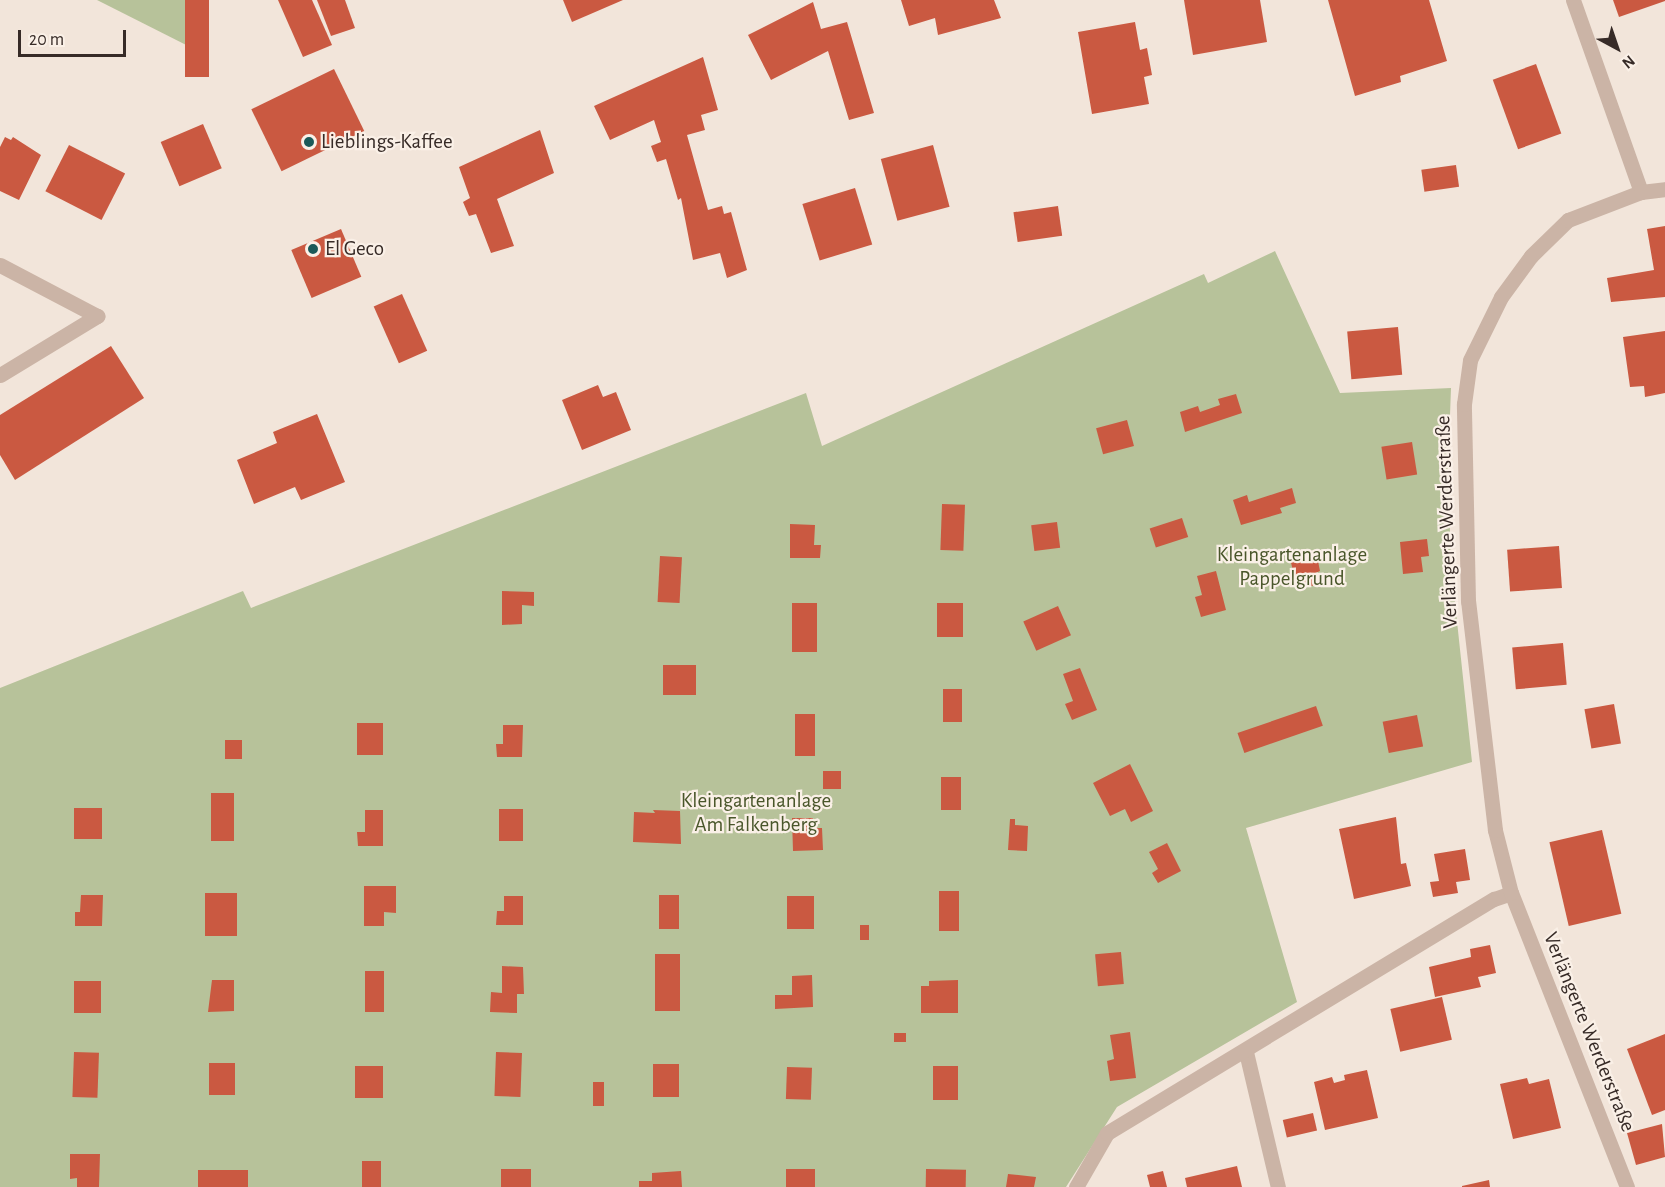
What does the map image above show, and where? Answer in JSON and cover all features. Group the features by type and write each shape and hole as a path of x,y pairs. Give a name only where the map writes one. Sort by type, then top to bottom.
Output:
{"street":[{"path":"1575,5 1641,192"},
{"name":"Verlängerte Werderstraße","path":"1627,1187 1511,893 1496,830 1468,601 1463,447 1464,404 1470,360 1501,297 1532,256 1568,220 1641,192 1665,189"},
{"path":"0,265 97,316 0,375"},
{"path":"1076,1187 1107,1133 1246,1052 1494,899 1511,893"},
{"path":"1246,1052 1278,1187"}],"green space":[{"path":"97,0 185,0 206,55"},
{"name":"Kleingartenanlage Am Falkenberg","path":"1275,251 1340,393 1451,388 1448,470 1451,565 1472,762 1246,828 1297,1002 1117,1107 1066,1187 0,1187 0,688 243,591 251,608 806,393 822,446 1204,274 1208,283"}],"building":[{"path":"185,0 209,0 209,77 185,77"},
{"path":"278,0 312,0 332,45 303,57"},
{"path":"317,0 345,0 355,28 331,36"},
{"path":"563,0 623,0 572,22"},
{"path":"901,0 994,0 1001,18 938,35 935,18 909,26"},
{"path":"1184,0 1260,0 1267,42 1193,55"},
{"path":"1328,0 1429,0 1447,61 1400,76 1401,82 1355,96"},
{"path":"1613,0 1665,0 1665,1 1619,17"},
{"path":"813,2 821,29 847,22 874,113 849,120 828,51 771,80 748,35"},
{"path":"1135,22 1140,50 1147,48 1152,75 1144,77 1149,104 1092,114 1078,32"},
{"path":"703,57 718,110 701,115 705,130 687,135 708,210 722,206 724,214 731,212 747,270 727,278 720,253 693,260 681,198 678,200 666,159 657,162 651,146 661,142 654,120 610,140 594,106"},
{"path":"1536,64 1561,134 1518,149 1493,80"},
{"path":"334,69 364,131 282,171 251,109"},
{"path":"203,124 222,168 179,186 161,142"},
{"path":"540,130 554,173 497,199 514,246 491,253 476,214 469,216 463,202 470,198 459,167"},
{"path":"5,137 11,140 13,137 41,155 19,200 0,191 0,147"},
{"path":"69,145 125,174 102,220 45,191"},
{"path":"933,145 950,207 897,221 881,159"},
{"path":"1456,165 1459,187 1424,192 1421,170"},
{"path":"855,188 872,244 820,261 802,204"},
{"path":"1058,206 1062,236 1018,242 1013,212"},
{"path":"1665,226 1665,297 1611,302 1607,278 1654,270 1647,229"},
{"path":"341,229 361,277 312,298 291,250"},
{"path":"402,294 427,351 399,363 374,307"},
{"path":"1398,327 1402,375 1351,379 1347,331"},
{"path":"1665,331 1665,393 1645,397 1644,386 1630,387 1623,337"},
{"path":"111,346 144,398 15,480 0,455 0,415"},
{"path":"598,385 603,397 616,392 631,430 582,450 562,400"},
{"path":"1236,394 1242,413 1185,432 1180,412 1198,406 1200,412 1220,405 1218,399"},
{"path":"317,414 345,482 301,500 295,487 254,504 237,460 277,443 273,432"},
{"path":"1127,420 1134,446 1103,454 1096,428"},
{"path":"1412,442 1417,475 1387,479 1381,447"},
{"path":"1292,488 1296,503 1280,508 1282,513 1241,525 1233,500 1247,495 1249,502"},
{"path":"942,504 965,505 963,551 940,550"},
{"path":"1182,518 1188,537 1156,548 1150,529"},
{"path":"1057,522 1060,548 1034,551 1031,525"},
{"path":"790,524 815,525 814,545 821,545 820,558 790,558"},
{"path":"1427,539 1429,556 1421,557 1423,572 1403,574 1400,542"},
{"path":"1559,546 1562,588 1510,592 1507,550"},
{"path":"1316,551 1320,571 1313,574 1316,585 1297,589 1290,558"},
{"path":"660,556 682,557 680,603 658,602"},
{"path":"1216,571 1226,610 1201,617 1195,597 1202,595 1197,576"},
{"path":"502,591 534,592 534,606 522,605 522,624 502,625"},
{"path":"792,603 817,603 817,652 792,652"},
{"path":"937,603 963,603 963,637 937,637"},
{"path":"1058,606 1071,635 1036,651 1023,621"},
{"path":"1563,643 1567,685 1516,689 1512,647"},
{"path":"663,665 696,665 696,695 663,695"},
{"path":"1080,668 1097,710 1072,720 1065,704 1073,701 1063,674"},
{"path":"943,689 962,689 962,722 943,722"},
{"path":"1614,704 1621,743 1591,749 1584,709"},
{"path":"1316,706 1323,726 1244,753 1238,733"},
{"path":"795,714 815,714 815,756 795,756"},
{"path":"1417,715 1423,746 1389,753 1383,722"},
{"path":"357,723 383,723 383,755 357,755"},
{"path":"503,725 523,725 522,757 497,757 496,744 503,744"},
{"path":"225,740 242,740 242,759 225,759"},
{"path":"1130,764 1153,811 1131,822 1125,809 1110,816 1093,783"},
{"path":"823,771 841,771 841,789 823,789"},
{"path":"941,777 961,777 961,810 941,810"},
{"path":"211,793 234,793 234,841 211,841"},
{"path":"74,808 102,808 102,839 74,839"},
{"path":"499,809 523,809 523,841 499,841"},
{"path":"365,810 383,810 383,846 358,846 357,832 365,832"},
{"path":"653,810 680,811 681,844 633,842 634,812 655,813"},
{"path":"1396,817 1401,864 1406,863 1411,886 1354,899 1339,829"},
{"path":"792,818 813,818 813,828 822,828 823,850 793,851"},
{"path":"1010,819 1015,819 1015,825 1028,826 1027,851 1008,850"},
{"path":"1602,830 1621,914 1569,926 1549,842"},
{"path":"1167,843 1181,871 1158,883 1152,873 1158,869 1149,852"},
{"path":"1465,849 1470,880 1456,882 1458,893 1433,897 1430,882 1439,881 1434,854"},
{"path":"364,886 396,886 396,913 384,912 384,926 364,926"},
{"path":"939,891 959,891 959,931 939,931"},
{"path":"205,893 237,893 237,936 205,936"},
{"path":"81,895 103,895 102,926 75,926 75,912 80,912"},
{"path":"659,895 679,895 679,929 659,929"},
{"path":"504,896 523,896 523,925 496,925 497,911 504,911"},
{"path":"787,896 814,896 814,929 787,929"},
{"path":"860,925 869,925 869,940 860,940"},
{"path":"1490,945 1496,973 1478,977 1481,987 1435,997 1429,967 1471,957 1470,949"},
{"path":"1121,952 1124,984 1098,986 1095,954"},
{"path":"655,954 680,954 680,1011 655,1011"},
{"path":"502,966 523,967 524,994 517,994 517,1013 490,1012 491,992 502,993"},
{"path":"365,971 384,971 384,1012 365,1012"},
{"path":"812,975 813,1007 775,1009 775,995 792,995 792,976"},
{"path":"212,980 234,980 234,1011 208,1012"},
{"path":"958,980 958,1013 921,1013 921,986 929,986 929,981"},
{"path":"74,981 101,981 101,1013 74,1013"},
{"path":"1442,997 1452,1040 1400,1052 1390,1009"},
{"path":"1130,1032 1136,1078 1110,1081 1107,1061 1114,1059 1110,1035"},
{"path":"894,1033 906,1033 906,1042 894,1042"},
{"path":"1665,1034 1665,1110 1652,1115 1627,1049"},
{"path":"74,1052 99,1053 97,1098 72,1097"},
{"path":"496,1052 522,1053 520,1097 494,1096"},
{"path":"209,1063 235,1063 235,1095 209,1095"},
{"path":"653,1064 679,1064 679,1097 653,1097"},
{"path":"355,1066 383,1066 383,1098 355,1098"},
{"path":"933,1066 958,1066 958,1100 933,1100"},
{"path":"787,1067 812,1068 811,1100 786,1099"},
{"path":"1367,1070 1378,1118 1325,1130 1314,1082 1332,1077 1334,1083 1345,1080 1344,1075"},
{"path":"1527,1078 1529,1084 1549,1079 1561,1128 1513,1139 1500,1084"},
{"path":"593,1082 604,1082 604,1106 593,1106"},
{"path":"1313,1113 1317,1131 1287,1138 1283,1120"},
{"path":"1662,1124 1665,1157 1636,1165 1627,1133"},
{"path":"70,1154 100,1154 99,1187 77,1187 77,1178 70,1179"},
{"path":"362,1161 381,1161 381,1187 362,1187"},
{"path":"1237,1166 1242,1187 1187,1187 1185,1178"},
{"path":"501,1169 531,1169 531,1187 501,1187"},
{"path":"786,1169 815,1169 815,1187 786,1187"},
{"path":"926,1169 966,1170 966,1187 926,1187"},
{"path":"198,1170 248,1170 248,1187 198,1187"},
{"path":"681,1171 682,1187 639,1187 639,1181 652,1181 652,1173"},
{"path":"1163,1171 1167,1187 1150,1187 1147,1175"},
{"path":"1008,1174 1036,1177 1034,1187 1006,1187"},
{"path":"1489,1180 1490,1187 1462,1187 1462,1186"}],"place":[{"name":"Lieblings-Kaffee","path":"309,142"},
{"name":"El Geco","path":"313,249"}],"park label":[{"name":"Kleingartenanlage Pappelgrund","path":"1292,567"}]}
